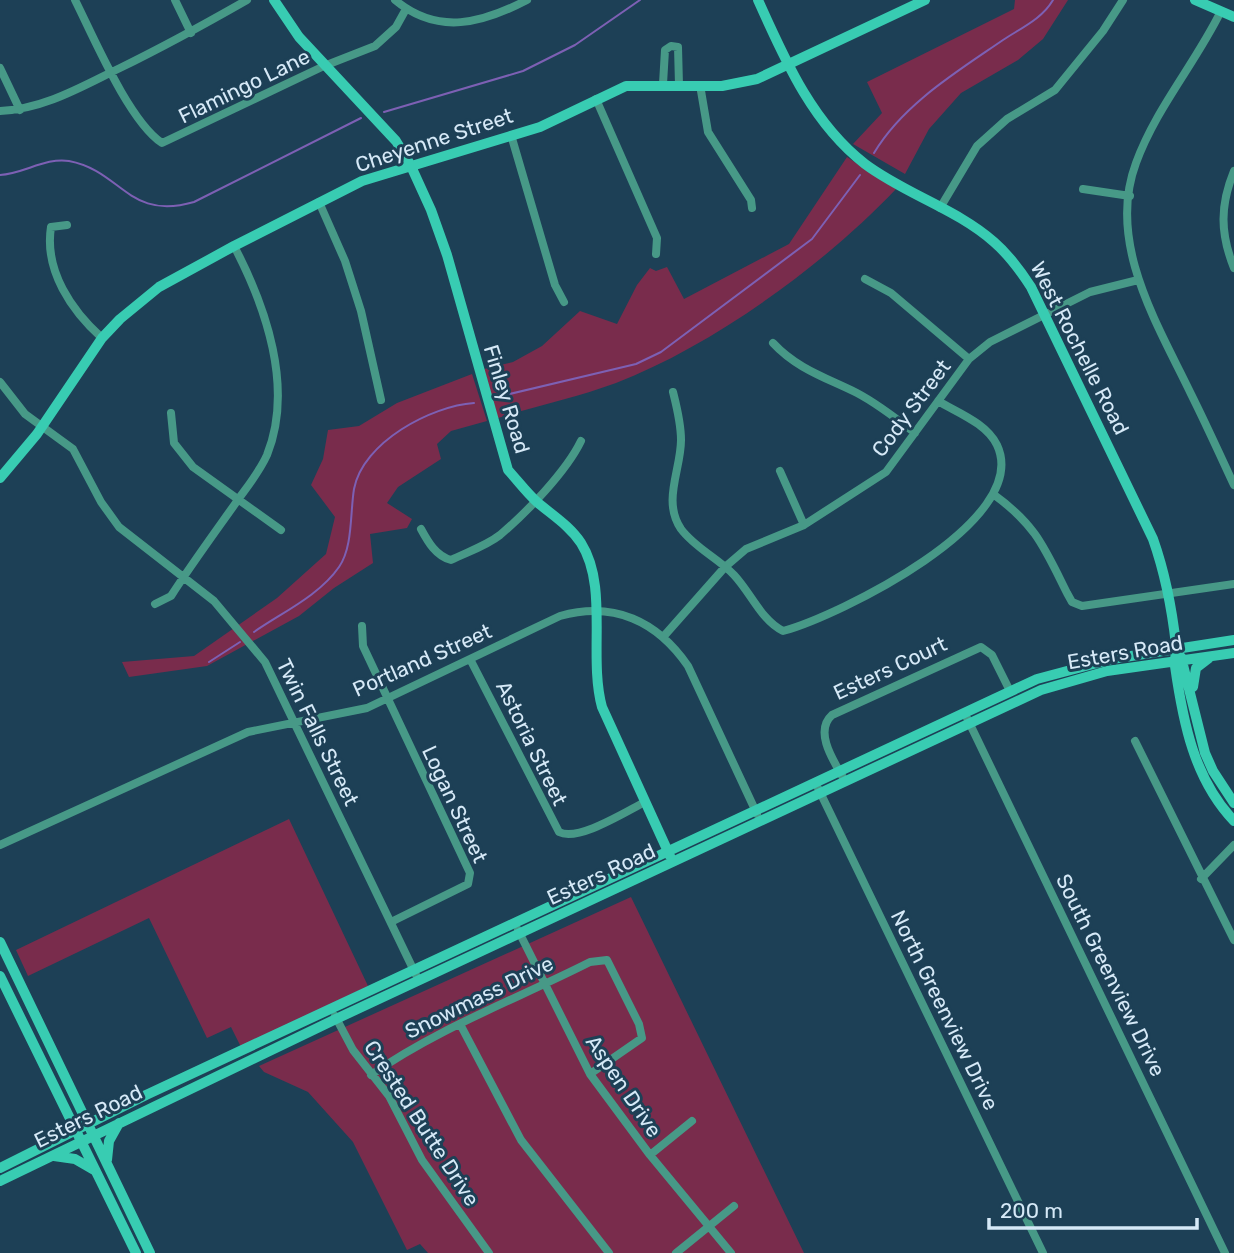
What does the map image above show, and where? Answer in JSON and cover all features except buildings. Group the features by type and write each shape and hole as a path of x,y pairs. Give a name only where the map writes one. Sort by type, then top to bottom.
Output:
{"street":[{"name":"Flamingo Lane","path":"75,0 111,72 137,115 162,143 324,66 374,46 396,27 406,9"},
{"path":"174,0 191,33"},
{"path":"0,111 20,110 50,101 191,33 247,0"},
{"name":"Finley Road","path":"274,0 299,37 324,66 378,119 410,164 431,210 447,255 499,446 509,470 534,500 581,543 592,569 596,685 602,707 670,856"},
{"path":"395,0 406,9 443,21 465,24 500,14 527,0"},
{"name":"West Rochelle Road","path":"758,0 813,109 834,137 868,166 992,240 1013,260 1044,313 1153,539 1168,596 1193,754 1206,782 1234,821"},
{"name":"Cheyenne Street","path":"0,478 42,426 102,338 120,319 159,287 319,202 362,181 410,164 540,127 626,86 739,84 789,65 925,0"},
{"path":"940,208 977,146 1007,119 1055,90 1096,41 1123,0"},
{"path":"1195,0 1234,17"},
{"path":"1221,11 1193,64 1156,118 1134,167 1129,227 1145,301 1234,485"},
{"path":"663,84 665,50 671,46 678,47 681,56 679,85"},
{"path":"0,68 20,110"},
{"path":"700,85 708,132 751,200 752,208"},
{"path":"596,99 657,238 656,254"},
{"path":"512,135 555,285 564,302"},
{"path":"1234,171 1222,219 1224,241 1234,268"},
{"path":"1083,189 1130,196"},
{"path":"319,202 345,261 361,311 381,400"},
{"path":"67,225 51,227 50,238 60,283 79,317 102,338"},
{"path":"155,604 171,596 267,455 279,405 277,372 253,286 234,246"},
{"path":"865,279 891,293 969,359"},
{"name":"Cody Street","path":"664,636 725,567 761,541 804,525 886,472 969,359 990,342 1090,292 1139,280"},
{"path":"773,343 786,358 823,379 859,394 915,433"},
{"name":"Twin Falls Street","path":"0,382 14,403 73,449 101,502 119,527 215,601 265,662 416,976"},
{"path":"673,392 681,420 681,442 672,508 682,530 725,567 748,591 769,622 783,631 892,583 950,541 993,494 1001,477 1002,462 993,438 982,427 938,401"},
{"path":"171,413 174,443 193,467 281,530"},
{"path":"421,528 429,543 443,558 451,560 499,536 573,457 581,441"},
{"path":"779,471 804,525"},
{"path":"993,494 1028,521 1039,536 1072,601 1082,606 1168,596 1234,584"},
{"name":"Portland Street","path":"0,845 248,732 367,708 560,615 595,610 632,617 664,636 688,666 757,815"},
{"path":"362,626 362,646 386,700"},
{"name":"Esters Road","path":"967,718 1010,691 1080,666 1234,640"},
{"name":"Esters Court","path":"842,776 824,734 827,719 879,692 981,647 992,655 1010,691"},
{"name":"Esters Road","path":"0,1168 77,1136 416,976 520,934 670,856 967,718 1071,679 1234,653"},
{"path":"1194,708 1196,668 1212,656"},
{"name":"Astoria Street","path":"470,659 559,832 566,836 579,834 645,802"},
{"name":"West Rochelle Road","path":"1179,662 1213,771 1234,803"},
{"name":"Logan Street","path":"386,700 470,873 470,880 391,922"},
{"name":"South Greenview Drive","path":"967,718 1225,1253"},
{"path":"1135,741 1234,940"},
{"name":"North Greenview Drive","path":"818,787 1043,1253"},
{"path":"1202,879 1234,845"},
{"name":"Esters Road","path":"416,976 514,922 670,856"},
{"name":"Aspen Drive","path":"514,922 590,1074 650,1155 731,1253"},
{"path":"0,942 91,1129 142,1252"},
{"name":"Snowmass Drive","path":"371,1075 405,1051 460,1024 590,962 607,960 639,1024 642,1038 590,1074"},
{"path":"0,976 94,1171 142,1252"},
{"path":"12,1000 23,990"},
{"name":"Esters Road","path":"91,1129 121,1121 334,1013"},
{"name":"Crested Butte Drive","path":"334,1013 371,1075 388,1096 422,1160 489,1253"},
{"path":"460,1024 521,1140 609,1253"},
{"path":"106,1162 109,1140 121,1121"},
{"path":"650,1155 692,1121"},
{"name":"Esters Road","path":"0,1181 48,1156 77,1136"},
{"path":"48,1156 67,1156 94,1171"},
{"path":"676,1253 734,1206"}],"shaded area":[{"path":"1015,0 1068,0 1043,39 1018,60 961,93 929,129 905,174 853,144 882,113 867,82 1014,9"},
{"path":"847,157 896,189 802,274 729,325 653,367 602,388 498,418 484,369 513,362 542,346 580,311 617,324 637,285 650,268 656,271 667,267 684,299 789,244"},
{"path":"472,374 487,421 451,431 437,444 441,459 398,487 387,503 412,519 407,528 370,534 373,563 334,588 299,616 207,666 129,677 122,662 194,656 277,598 326,554 335,517 311,485 323,459 328,430 359,426 397,403"},
{"path":"289,819 368,986 241,1047 231,1027 207,1038 149,918 28,976 16,950"},
{"path":"631,897 804,1253 428,1253 420,1244 407,1250 353,1142 308,1092 264,1072 259,1066"}],"waterway":[{"path":"384,112 523,71 575,45 640,0"},
{"path":"874,153 900,119 932,90 1037,18 1053,0"},
{"path":"0,175 52,161 69,161 102,174 139,200 154,205 172,206 194,202 361,118"},
{"path":"497,397 636,364 661,352 812,239 860,175"},
{"path":"254,632 321,587 339,567 349,540 354,489 370,456 401,430 420,419 438,411 474,403"},
{"path":"209,662 240,642"}]}
